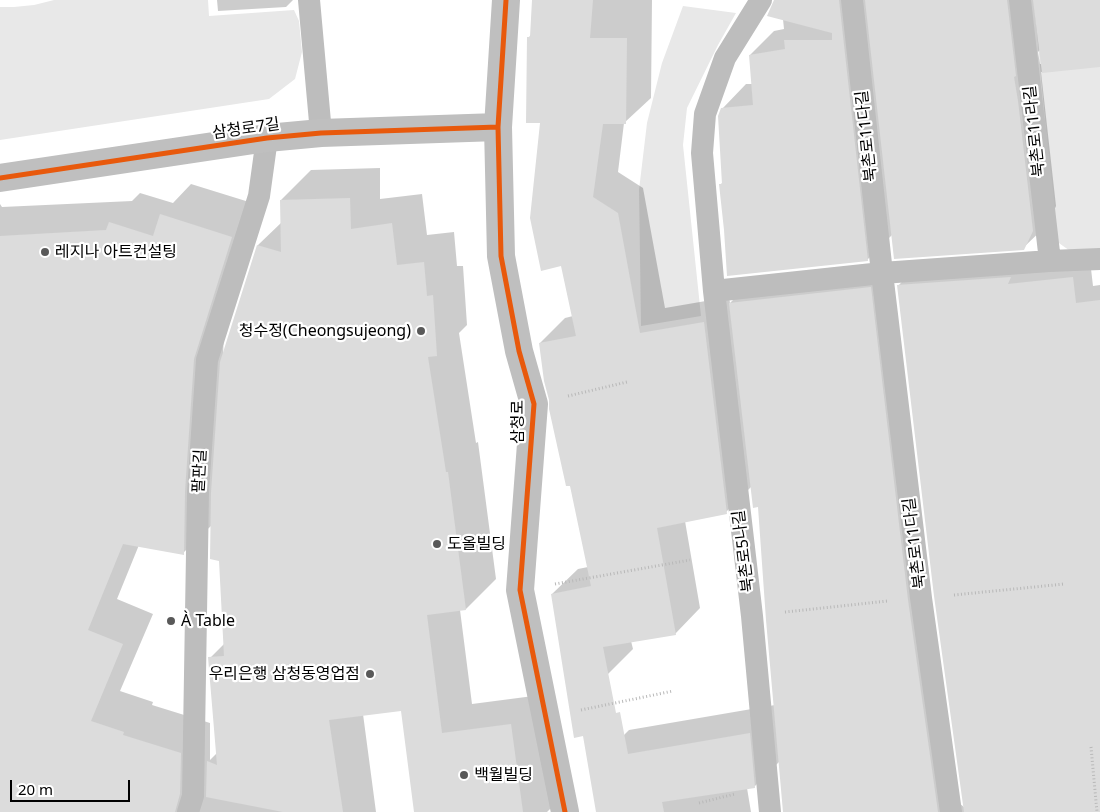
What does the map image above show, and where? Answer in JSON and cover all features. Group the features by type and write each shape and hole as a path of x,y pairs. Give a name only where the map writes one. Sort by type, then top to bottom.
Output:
{"street":[{"name":"삼청로","path":"506,0 498,128 501,256 519,351 534,404 520,590 566,812"},
{"name":"삼청로7길","path":"0,178 267,138 321,133 498,128"}],"lane":[{"path":"309,0 321,133"},
{"name":"북촌로5나길","path":"761,0 725,58 705,114 702,153 714,291 752,616 770,812"},
{"name":"북촌로11다길","path":"852,0 921,598 951,812"},
{"name":"북촌로11라길","path":"1020,0 1050,261"},
{"name":"팔판길","path":"188,812 194,796 198,492 207,360 259,196 267,138"},
{"path":"714,291 882,273 1100,259"}],"path":[{"path":"520,590 690,560"},
{"path":"546,718 673,691"},
{"path":"1091,747 1097,812"}],"shaded area":[{"path":"54,0 208,0 209,16 294,10 299,21 302,52 295,79 269,99 0,140 0,7 34,5"},
{"path":"1034,0 1100,67 1100,252 1073,253 1056,241"},
{"path":"683,6 736,13 687,108 683,145 701,316 641,326 639,190 647,123 662,63"}],"building":[{"path":"532,0 593,0 590,38 627,38 626,124 603,124 593,197 618,213 640,333 704,322 727,514 657,528 676,635 603,647 616,713 620,712 628,754 750,733 755,788 662,802 664,812 596,812 583,736 574,738 551,594 591,586 570,486 566,486 549,409 539,343 576,336 561,266 541,271 530,218 540,123 526,123 527,37 530,37"},
{"path":"774,0 839,0 868,261 727,276 719,184 722,184 718,116 721,108 753,105 749,55 785,49 784,40 832,40 832,33 767,16"},
{"path":"865,0 1007,0 1016,76 1014,77 1033,231 1024,250 894,259"},
{"path":"1033,0 1100,0 1100,67 1042,73"},
{"path":"350,198 351,229 392,223 397,265 424,262 427,296 433,295 437,356 428,357 446,472 448,472 466,610 427,615 442,733 511,724 523,812 414,812 401,711 329,720 343,812 283,812 206,797 207,761 217,765 208,657 224,656 219,561 210,559 211,493 220,362 257,245 281,252 280,200"},
{"path":"160,214 232,237 194,359 185,491 184,555 123,544 88,630 123,644 91,721 124,732 123,735 181,753 180,794 175,812 0,812 0,236 106,230 109,222 153,236"},
{"path":"1011,277 1008,284 1073,277 1076,303 1100,300 1100,812 964,812 934,596 897,285"},
{"path":"871,287 908,600 938,812 783,812 758,507 753,508 729,303"}],"cycle path":[{"path":"506,0 498,127 501,256 519,351 534,404 520,590 565,812"},
{"path":"0,178 267,138 321,133 498,127"}],"place":[{"name":"레지나 아트컨설팅","path":"45,252"},
{"name":"청수정(Cheongsujeong)","path":"421,331"},
{"name":"도올빌딩","path":"437,544"},
{"name":"À Table","path":"171,621"},
{"name":"우리은행 삼청동영업점","path":"370,674"},
{"name":"백월빌딩","path":"464,775"}]}
